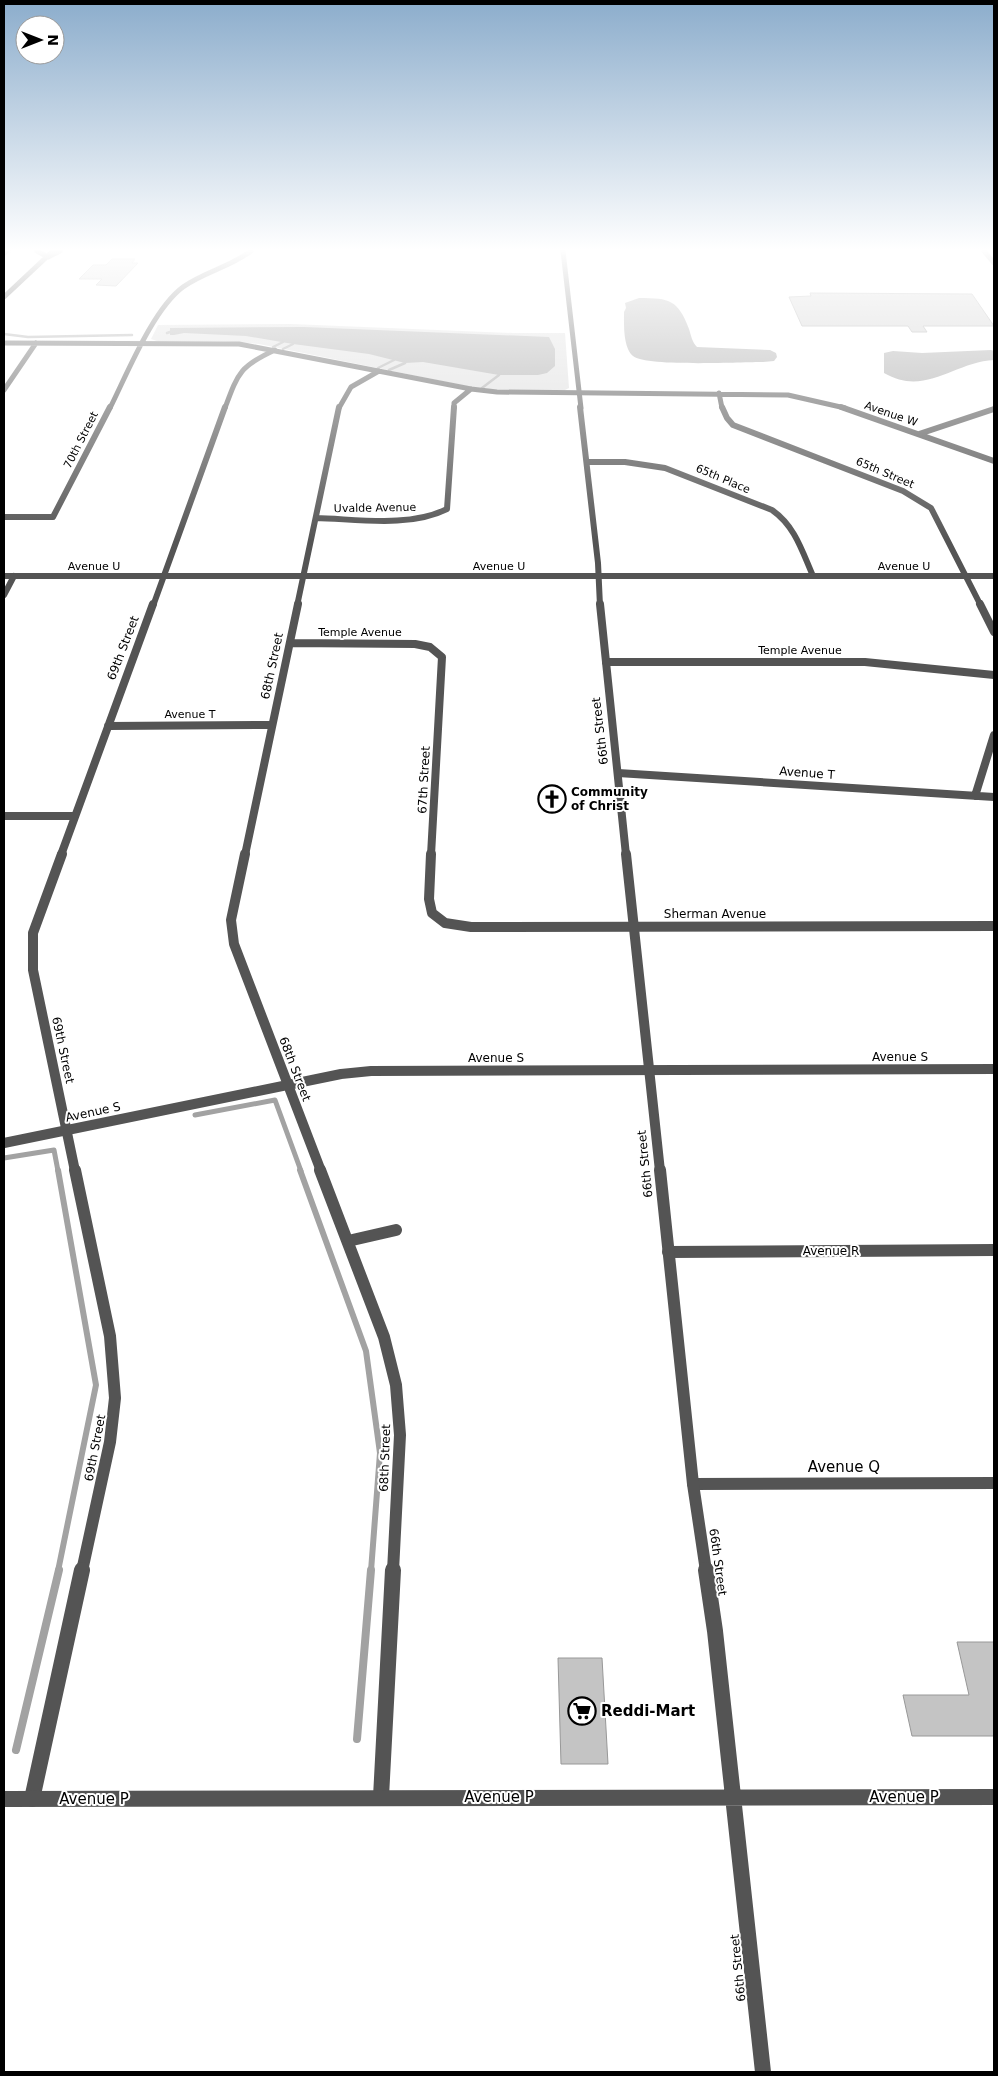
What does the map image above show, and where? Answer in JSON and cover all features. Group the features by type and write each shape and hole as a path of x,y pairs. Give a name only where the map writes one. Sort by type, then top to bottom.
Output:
{"street":[{"path":"4,390 33,348"},
{"name":"70th Street","path":"4,517 53,517 140,348"},
{"name":"Avenue W","path":"262,348 471,389 512,393 788,395 819,400 919,434 994,409"},
{"name":"66th Street","path":"574,348 598,562 597,576 633,928 693,1484 714,1631 763,2072"},
{"name":"69th Street","path":"32,1799 110,1442 115,1398 110,1336 33,970 32,946 36,920 164,576 236,375 253,360 275,350"},
{"name":"68th Street","path":"379,371 356,383 342,398 231,920 234,944 384,1337 393,1371 399,1406 400,1435 381,1797"},
{"name":"Uvalde Avenue","path":"316,518 410,518 443,512 449,505 454,403 458,397 471,389"},
{"name":"65th Street","path":"719,393 724,414 733,426 903,491 931,508 994,632"},
{"path":"919,434 994,461"},
{"name":"65th Place","path":"587,462 626,462 665,468 686,474 777,513 793,530 813,576"},
{"name":"Avenue U","path":"4,576 994,576"},
{"path":"4,595 14,576"},
{"name":"Temple Avenue","path":"290,643 404,643 430,646"},
{"name":"67th Street","path":"430,646 439,652 442,664 429,899 432,913 437,919"},
{"name":"Temple Avenue","path":"606,662 865,662 994,675"},
{"name":"Avenue T","path":"108,726 272,726"},
{"path":"975,796 994,735"},
{"name":"Avenue T","path":"618,773 994,797"},
{"path":"4,816 75,816"},
{"name":"Sherman Avenue","path":"437,919 454,926 471,927 994,926"},
{"name":"Avenue S","path":"4,1143 342,1074 398,1070 994,1069"},
{"path":"348,1241 396,1230"},
{"name":"Avenue R","path":"668,1252 994,1250"},
{"name":"Avenue Q","path":"693,1484 994,1483"},
{"name":"Avenue P","path":"4,1799 994,1797"}],"shaded area":[{"path":"278,348 566,348 569,388 565,390 499,390 471,387"},
{"path":"322,348 554,348 555,366 547,373 538,375 499,375 423,362 405,363 369,354"},
{"path":"628,348 718,348 770,350 776,353 777,357 774,361 763,362 674,363 641,359 633,356"},
{"path":"893,351 922,353 994,351 994,360 979,362 926,380 899,379 884,373 884,353"}],"building":[{"path":"957,1642 994,1642 994,1736 912,1736 903,1695 969,1695"},
{"name":"Reddi-Mart","path":"558,1658 602,1658 608,1764 561,1764"}],"waterway":[{"path":"378,368 394,360"},
{"path":"389,370 405,363"},
{"path":"482,388 499,375"},
{"path":"195,1115 275,1100 301,1171"},
{"path":"4,1158 54,1150 58,1171"},
{"path":"58,1170 96,1385 58,1571"},
{"path":"300,1170 366,1351 380,1453 371,1571"},
{"path":"16,1750 59,1570"},
{"path":"357,1739 371,1570"}],"place":[{"name":"Community of Christ","path":"552,799"},
{"name":"Reddi-Mart","path":"582,1711"}]}
